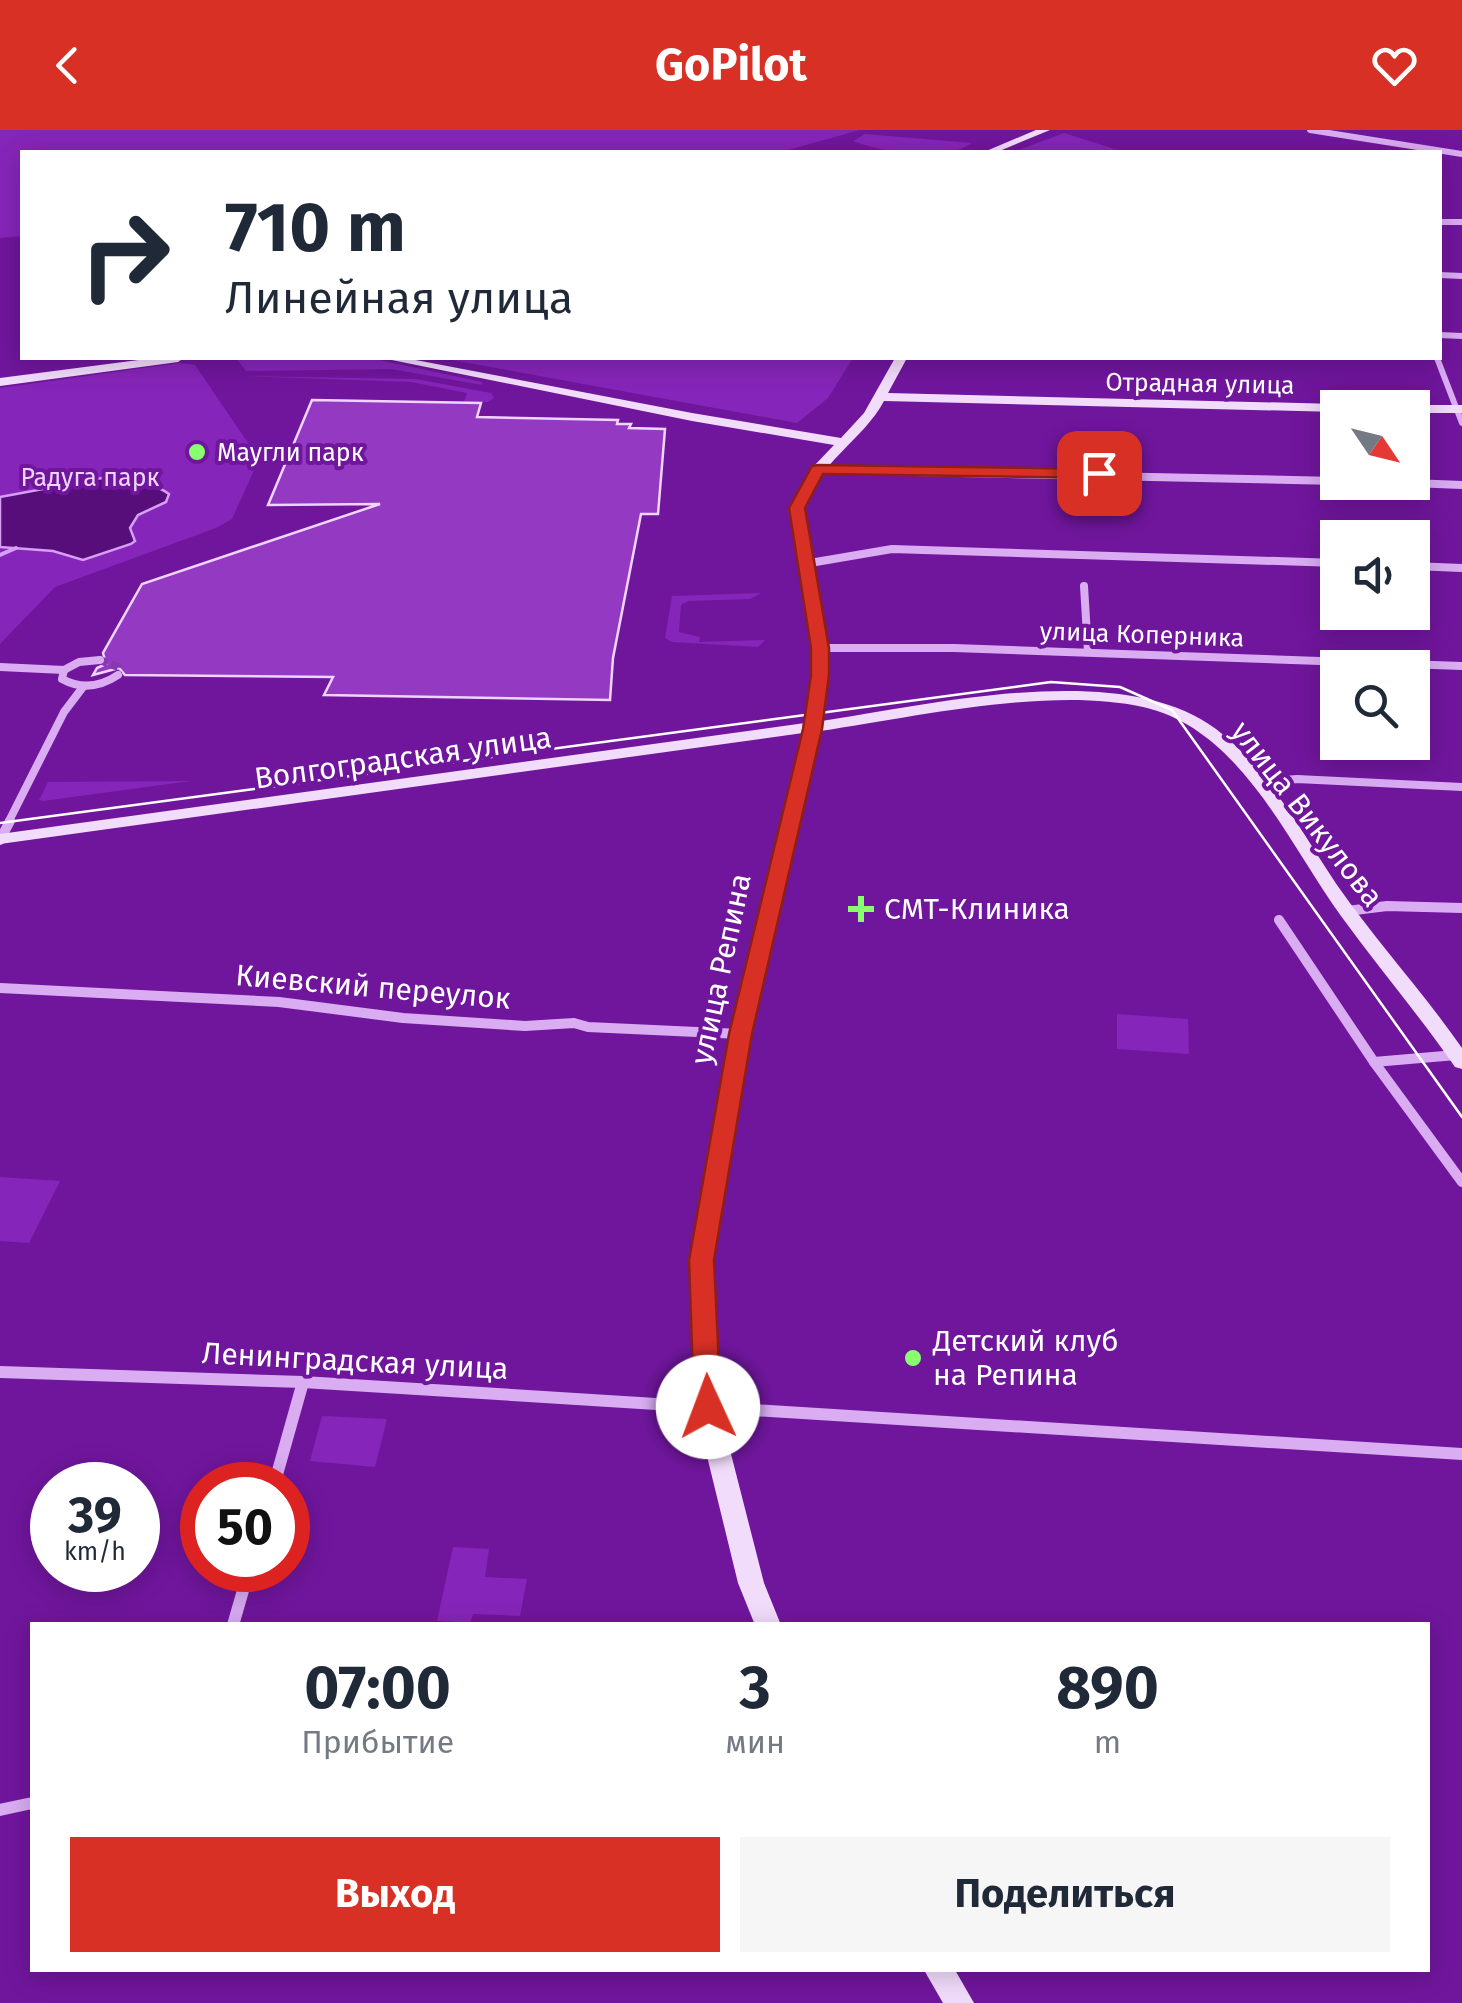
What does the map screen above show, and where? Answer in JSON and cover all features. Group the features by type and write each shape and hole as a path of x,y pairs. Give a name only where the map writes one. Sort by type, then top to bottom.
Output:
{"street":[{"path":"994,150 1046,130"},
{"path":"1310,130 1437,150"},
{"path":"0,382 163,360"},
{"path":"398,360 843,442"},
{"name":"улица Репина","path":"767,1622 751,1583 708,1407 702,1260 740,1034 812,729 820,648 797,508 818,470 882,397 900,360"},
{"path":"1430,411 1460,414 1438,360"},
{"name":"Отрадная улица","path":"882,397 1320,408"},
{"path":"818,470 1320,481"},
{"path":"1430,484 1462,485"},
{"path":"804,564 892,550 1320,562"},
{"path":"1430,567 1462,568"},
{"path":"1084,586 1088,652"},
{"name":"улица Коперника","path":"820,648 1088,652 1462,666"},
{"path":"0,667 64,670 79,662 100,660"},
{"path":"64,670 62,680 83,687 104,684 118,675"},
{"path":"0,840 64,712 83,687"},
{"name":"улица Викулова","path":"812,729 1020,698 1113,698 1162,708 1194,721 1221,741 1255,782 1347,911 1460,1058"},
{"name":"Волгоградская улица","path":"0,840 812,729"},
{"path":"1255,782 1296,779 1462,787"},
{"path":"1347,911 1388,906 1462,908"},
{"path":"1279,920 1374,1062 1462,1182"},
{"name":"Киевский переулок","path":"0,988 280,1002 438,1021 525,1026 574,1023 588,1028 740,1034"},
{"path":"1374,1062 1460,1058"},
{"name":"Ленинградская улица","path":"0,1372 303,1382 1462,1454"},
{"path":"280,1462 303,1382"},
{"path":"235,1622 243,1592"},
{"path":"0,1810 30,1803"},
{"path":"940,1972 958,2003"}],"green space":[{"path":"0,130 860,130 788,150 20,150 20,236 0,238"},
{"path":"1064,133 1118,150 1018,150"},
{"path":"865,134 972,143 956,150 887,150 853,141"},
{"path":"238,360 379,360 482,385 391,369 246,371"},
{"path":"452,360 852,360 828,398 797,423"},
{"name":"Радуга парк","path":"180,363 195,365 259,459 232,519 55,587 0,644 0,388"},
{"path":"243,376 416,379 491,393 494,398 488,402 464,402 467,393 411,382"},
{"path":"761,593 750,599 688,601 681,605 679,632 700,637 699,642 765,640 758,647 672,642 665,638 672,596"},
{"path":"191,781 43,801 39,800 48,782"},
{"path":"1117,1014 1188,1019 1189,1054 1117,1049"},
{"path":"0,1177 60,1181 29,1243 0,1241"},
{"path":"322,1416 387,1419 375,1467 310,1461"},
{"path":"453,1547 489,1549 485,1577 527,1579 520,1616 473,1614 470,1622 437,1621"}],"shaded area":[{"path":"102,478 153,486 169,494 166,502 138,515 130,528 135,541 131,544 83,560 53,551 0,547 0,497"}],"building":[{"name":"Радуга парк","path":"312,400 481,403 477,417 618,420 617,424 631,424 629,428 665,429 658,514 641,514 613,658 610,700 324,695 333,677 125,675 119,668 93,675 106,664 103,653 142,584 380,504 268,505"}],"waterway":[{"path":"0,555 16,548"}],"tunnel":[{"path":"100,660 118,667 118,675"}],"tram line":[{"path":"0,823 1051,682 1120,687 1172,710 1462,1117"}],"place":[{"name":"Маугли парк","path":"197,452"},
{"name":"СМТ-Клиника","path":"861,909"},
{"name":"Детский клуб на Репина","path":"913,1358"}],"route":[{"path":"708,1407 702,1260 740,1034 812,729 820,675 820,648 797,508 805,488 818,470 1099,473"}]}
